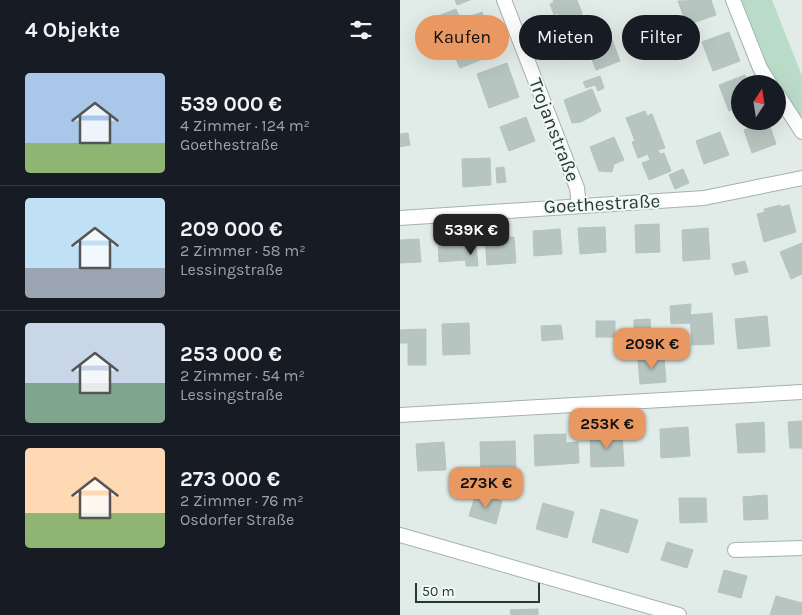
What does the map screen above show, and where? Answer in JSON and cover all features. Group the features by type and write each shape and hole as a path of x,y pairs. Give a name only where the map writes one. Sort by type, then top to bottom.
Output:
{"street":[{"name":"Trojanstraße","path":"504,0 577,188 579,205"},
{"path":"733,0 764,75"},
{"path":"786,107 802,132"},
{"name":"Goethestraße","path":"400,218 704,198 802,178"},
{"path":"400,415 802,392"},
{"path":"400,535 678,615"},
{"path":"735,550 802,548"}],"green space":[{"path":"740,0 772,0 802,76 802,121 786,96 786,75 773,75 766,64"}],"building":[{"path":"455,0 470,0 457,5"},
{"path":"553,0 577,0 582,13 577,15 559,15 558,13 554,15 550,4 554,2"},
{"path":"711,0 716,15 700,21 700,15 683,15 678,1"},
{"path":"456,9 458,15 441,15"},
{"path":"729,32 740,61 713,71 702,42"},
{"path":"612,40 620,61 596,70 592,60 612,60"},
{"path":"456,60 480,60 460,68"},
{"path":"507,63 519,97 489,108 477,74"},
{"path":"600,76 604,88 598,91 595,85 586,88 583,82"},
{"path":"731,80 731,110 729,111 719,85"},
{"path":"592,89 601,111 581,122 572,123 564,100"},
{"path":"645,111 647,116 652,114 665,148 658,150 660,154 664,153 671,171 649,180 642,163 650,160 648,154 638,158 632,142 635,141 626,118"},
{"path":"526,117 535,141 509,151 500,127"},
{"path":"744,130 771,130 776,144 752,153"},
{"path":"720,132 729,155 704,164 696,141"},
{"path":"408,133 410,145 400,147 400,134"},
{"path":"614,137 624,160 614,164 612,172 599,171 590,147"},
{"path":"490,158 491,185 463,187 462,159"},
{"path":"504,167 506,182 497,183 496,168"},
{"path":"683,169 689,183 675,189 669,175"},
{"path":"780,205 781,207 789,205 796,232 764,242 757,214 765,212 764,209"},
{"path":"659,224 660,252 636,253 635,225"},
{"path":"605,227 606,252 580,254 578,228"},
{"path":"708,228 710,259 683,261 682,230"},
{"path":"560,229 562,254 534,256 533,231"},
{"path":"464,234 466,260 439,262 438,236"},
{"path":"514,237 516,263 487,265 485,238"},
{"path":"419,239 421,262 400,263 400,240"},
{"path":"802,243 802,274 791,279 780,252"},
{"path":"476,245 478,266 466,266 465,246"},
{"path":"745,261 748,272 735,275 732,264"},
{"path":"691,304 690,323 671,324 670,306"},
{"path":"712,313 714,344 692,345 690,315"},
{"path":"767,316 770,346 738,349 735,319"},
{"path":"650,319 651,335 634,336 634,320"},
{"path":"596,321 615,321 615,337 596,337"},
{"path":"469,323 470,354 443,355 442,324"},
{"path":"561,325 563,339 542,341 541,326"},
{"path":"426,329 426,365 408,365 408,343 400,343 400,330"},
{"path":"664,357 666,382 640,384 638,359"},
{"path":"802,421 802,448 790,448 788,422"},
{"path":"764,422 765,452 738,453 736,424"},
{"path":"688,427 690,456 661,458 660,429"},
{"path":"622,433 624,466 591,467 590,434"},
{"path":"566,434 566,443 578,442 579,463 535,466 534,435"},
{"path":"515,441 516,469 481,470 480,442"},
{"path":"444,442 446,470 418,471 416,444"},
{"path":"476,493 502,501 496,524 469,516"},
{"path":"767,495 768,519 744,520 743,497"},
{"path":"679,498 706,498 707,522 680,523"},
{"path":"543,503 574,512 567,538 536,529"},
{"path":"601,509 638,520 628,553 592,542"},
{"path":"667,542 693,550 687,568 661,560"},
{"path":"724,570 747,576 741,598 718,592"},
{"path":"776,596 802,603 802,615 770,615"},
{"path":"538,609 538,615 511,615 510,610"}]}
